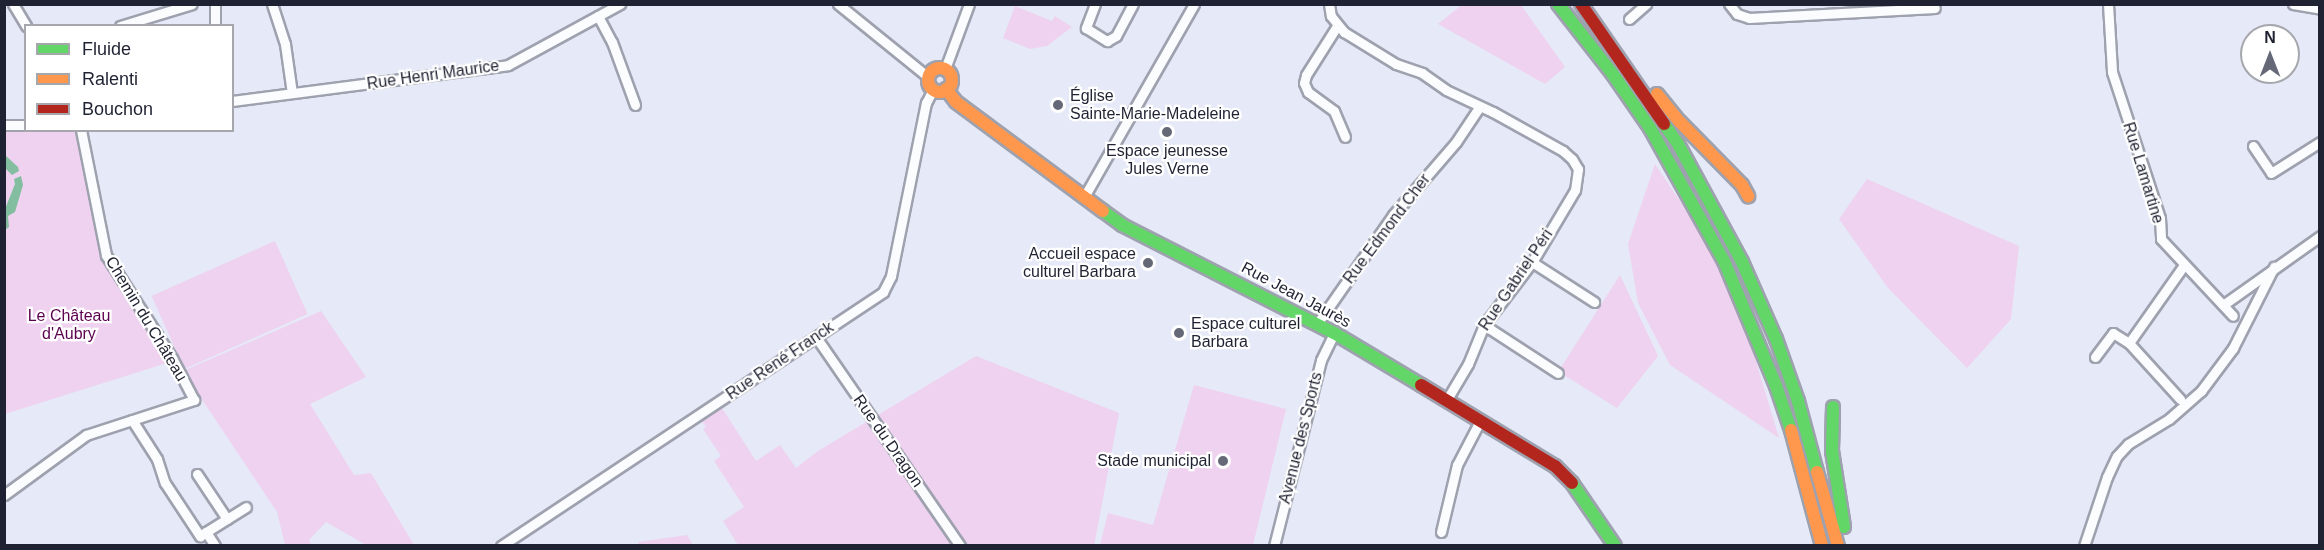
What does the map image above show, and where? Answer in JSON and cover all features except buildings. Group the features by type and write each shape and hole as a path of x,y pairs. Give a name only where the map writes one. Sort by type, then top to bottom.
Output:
{"main road":[{"path":"1558,4 1612,73 1650,128 1724,261 1773,378 1797,449 1822,546"},
{"path":"1581,4 1682,151 1749,277 1798,401 1838,546"},
{"path":"1609,43 1641,75 1680,122 1742,185 1748,196"},
{"path":"935,69 945,69 951,80 946,89 940,91 930,83 935,69"},
{"name":"Rue Jean Jaurès","path":"946,89 965,109 1122,225 1140,232 1334,333 1564,473 1615,546"},
{"path":"1833,407 1832,451 1847,546"}],"street":[{"path":"13,4 25,24"},
{"path":"127,24 192,4"},
{"path":"215,4 215,24"},
{"path":"272,4 285,44 292,93"},
{"name":"Rue Henri Maurice","path":"234,101 508,65 620,4"},
{"path":"838,4 930,83"},
{"path":"945,69 969,4"},
{"path":"1095,4 1086,28 1107,41 1116,36 1133,4"},
{"path":"1084,197 1194,4"},
{"path":"1329,4 1337,26 1306,75 1304,83 1308,92 1334,111 1345,137"},
{"path":"1629,19 1646,4"},
{"path":"1729,4 1737,14 1749,18 1935,8"},
{"name":"Rue Lamartine","path":"2108,4 2112,72 2160,218 2161,238 2233,316"},
{"path":"2293,4 2319,9"},
{"path":"598,16 610,38 635,105"},
{"name":"Rue Gabriel Péri","path":"1337,26 1396,64 1422,73 1446,90 1563,151 1578,169 1575,190 1532,262 1484,325 1468,364 1446,400"},
{"name":"Rue René Franck","path":"501,546 879,295 887,285 930,83"},
{"name":"Rue Edmond Cher","path":"1317,324 1393,215 1456,142 1480,106"},
{"path":"4,125 24,125"},
{"name":"Chemin du Château","path":"81,132 106,255 172,358 194,400 132,420"},
{"path":"2253,146 2271,173 2319,142"},
{"path":"2223,304 2319,236"},
{"path":"1532,262 1594,302"},
{"path":"2129,344 2184,265"},
{"path":"2084,546 2104,483 2117,456 2133,441 2169,419 2201,391 2233,348 2274,267"},
{"path":"1484,325 1558,373"},
{"name":"Avenue des Sports","path":"1274,546 1321,360 1334,333"},
{"path":"2095,357 2113,333 2129,344 2180,399"},
{"name":"Rue du Dragon","path":"816,337 960,546"},
{"path":"4,495 83,437 132,420 157,459 165,483 200,536 246,507"},
{"path":"1441,532 1457,465 1480,421"},
{"path":"197,474 227,519"},
{"path":"206,532 215,546"}],"green space":[{"path":"1463,4 1521,5 1565,67 1545,84 1438,24"},
{"path":"1015,6 1052,21 1055,16 1072,27 1047,46 1030,49 1003,38"},
{"name":"Le Château d'Aubry","path":"5,131 79,132 103,253 99,255 132,300 170,362 5,414"},
{"path":"1655,164 1706,240 1745,325 1779,438 1670,365 1638,303 1628,244"},
{"path":"1867,179 2019,246 2011,319 1967,368 1888,288 1839,219"},
{"path":"275,241 308,314 184,369 152,296"},
{"path":"1620,275 1658,356 1617,408 1562,374 1560,369"},
{"path":"321,311 366,377 310,404 354,475 371,473 414,545 366,545 326,522 309,540 311,545 285,545 277,512 183,371"},
{"path":"976,356 1119,413 1094,546 738,545 723,521 744,507 714,461 721,456 703,429 706,427 702,421 722,408 756,461 780,445 796,468 818,451"},
{"name":"Stade municipal","path":"1194,385 1286,409 1253,545 1100,545 1108,513 1153,525"},
{"path":"687,535 693,545 639,545 638,542"}],"shaded area":[{"path":"5,155 18,167 19,171 12,175 5,168"},
{"path":"21,176 23,185 15,212 8,216 9,227 5,230 5,209 15,184 14,179"}],"traffic: fast":[{"path":"1558,4 1612,73 1650,128 1724,261 1776,386 1791,430"},
{"path":"1664,124 1678,144 1742,262 1776,339 1798,401 1817,472"},
{"path":"1103,211 1122,225 1334,333 1421,385"},
{"path":"1833,407 1832,451 1844,527"},
{"path":"1572,483 1615,546"}],"traffic: slow":[{"path":"940,68 948,72 952,80 948,88 940,92 932,88 928,80 932,72 940,68"},
{"path":"946,89 956,102 1103,211"},
{"path":"1657,94 1680,122 1742,185 1748,196"},
{"path":"1791,430 1822,546"},
{"path":"1817,472 1838,546"}],"traffic: jam":[{"path":"1581,4 1664,124"},
{"path":"1421,385 1555,466 1572,483"}],"place":[{"name":"Église Sainte-Marie-Madeleine","path":"1058,105"},
{"name":"Espace jeunesse Jules Verne","path":"1167,132"},
{"name":"Accueil espace culturel Barbara","path":"1148,263"},
{"name":"Espace culturel Barbara","path":"1179,333"},
{"name":"Stade municipal","path":"1223,461"}]}
